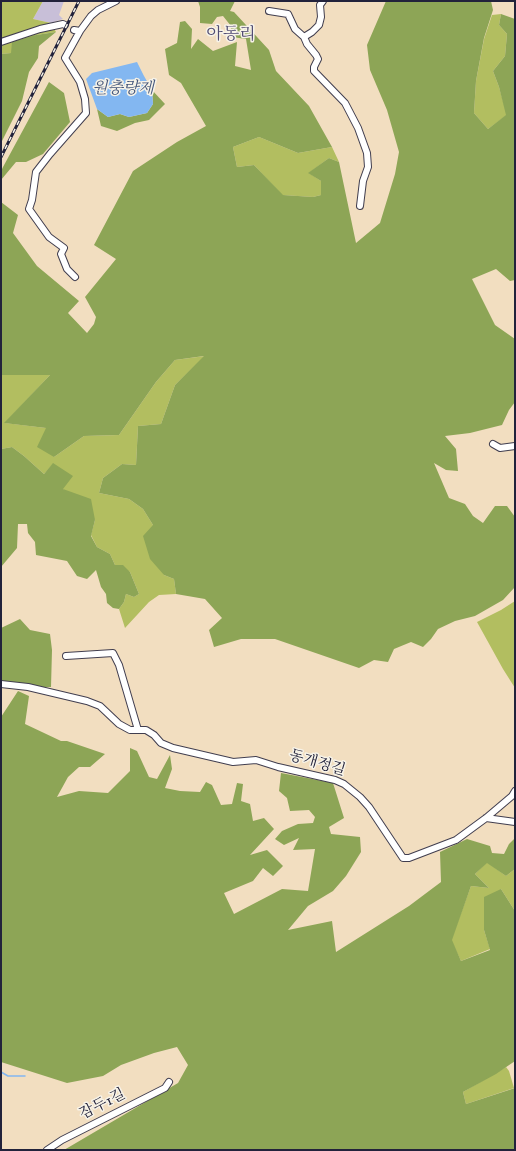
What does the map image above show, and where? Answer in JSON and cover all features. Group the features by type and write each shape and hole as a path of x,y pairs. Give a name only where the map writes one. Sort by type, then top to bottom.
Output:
{"street":[{"path":"75,277 67,269 61,254 64,248 49,237 28,209 32,200 36,172 86,113 85,99 80,82 65,58 77,30 94,13 116,1"},
{"path":"304,36 312,32 319,25 321,17 320,5 323,1"},
{"path":"269,11 288,14 295,29 304,36 307,44 318,59 314,67 314,71 345,103 358,128 367,153 368,167 363,181 360,206"},
{"path":"1,42 40,29 63,24 65,25"},
{"path":"493,444 500,448 515,446"},
{"path":"66,656 113,653 119,665 138,730"},
{"name":"동개정길","path":"1,684 28,687 88,701 100,706 119,724 130,730 146,730 154,735 161,743 174,748 233,762 256,760 278,767 335,780 344,784 360,796 403,858 420,854 456,840 486,818 512,796 515,791"},
{"path":"486,818 515,822"},
{"name":"잠두1길","path":"47,1150 62,1140 165,1088 169,1082"}],"shaded area":[{"path":"43,1 64,1 59,15 63,19 51,23 33,19"}],"green space":[{"path":"1,1 43,1 33,19 51,23 56,32 36,35 11,53 1,54"},
{"path":"198,1 235,1 230,11 234,12 269,50 276,71 309,106 332,147 298,153 259,137 233,147 237,167 254,165 283,195 313,197 321,195 321,181 308,173 329,158 339,162 356,243 380,223 395,174 399,152 387,110 370,70 367,45 386,1 491,1 493,10 484,38 476,81 474,113 488,129 506,115 499,87 493,71 505,56 507,34 499,25 501,14 515,19 515,280 510,281 496,269 472,279 495,325 515,339 515,402 509,410 502,425 470,433 445,436 456,449 458,471 446,470 434,463 449,498 465,504 473,516 483,523 495,506 507,506 515,517 515,587 503,600 475,616 455,621 438,629 423,647 411,642 394,649 388,662 374,660 359,668 275,639 241,639 214,647 209,630 222,618 205,599 176,594 174,579 164,575 150,559 143,536 153,525 143,509 129,499 99,493 103,478 122,464 136,465 138,426 161,424 175,385 204,356 175,360 156,382 119,435 84,436 54,457 37,447 46,428 4,423 50,375 1,375 1,202 18,215 13,233 37,266 79,301 68,313 87,333 94,324 96,317 85,297 116,259 94,245 133,171 177,142 206,126 181,83 169,75 165,49 177,43 180,22 185,21 192,29 191,49 198,39 213,51 237,42 235,66 251,70 246,39 232,37 231,26 223,16 217,17 212,24 200,23 200,7"},
{"path":"501,14 499,25 507,34 505,56 493,71 507,115 488,129 474,113 476,81 484,39 492,15"},
{"path":"56,32 39,46 38,58 29,72 22,101 1,143 1,54 11,53 12,42 36,35"},
{"path":"49,82 64,93 70,122 43,154 26,162 16,162 1,180 1,171"},
{"path":"152,90 165,104 149,120 135,123 117,131 101,126 97,109 108,117 120,114 129,117 147,113 153,104"},
{"path":"259,137 298,153 332,147 339,162 329,158 309,173 321,181 321,195 313,197 282,195 254,165 237,167 233,147"},
{"path":"205,356 175,385 161,424 138,426 136,465 122,464 103,478 99,493 129,499 143,509 153,525 164,575 174,579 176,594 159,595 149,602 125,628 119,609 124,602 126,594 134,597 139,594 130,572 115,565 110,554 97,547 91,535 95,520 63,489 53,464 44,474 12,447 1,449 1,375 50,375 5,423 46,428 54,457 84,436 119,435 156,382 175,360"},
{"path":"12,447 44,474 53,463 73,476 63,489 91,499 95,520 91,536 97,547 110,554 115,565 123,565 130,572 139,594 134,597 126,594 124,602 119,609 113,608 107,603 106,594 101,587 96,570 87,579 77,576 67,561 36,555 35,542 28,533 27,524 18,524 17,548 1,567 1,449"},
{"path":"515,601 515,688 477,622"},
{"path":"20,619 30,630 50,634 52,650 51,687 1,687 1,628"},
{"path":"18,691 29,696 25,724 61,741 67,741 105,754 90,767 79,767 68,777 57,797 79,791 108,793 130,771 130,748 137,751 149,777 157,779 170,755 172,769 165,788 180,791 200,792 206,782 212,785 221,805 232,804 237,783 243,784 241,801 250,804 253,821 264,818 274,829 250,855 267,850 283,866 273,876 263,868 253,881 224,893 234,914 282,889 308,891 315,849 293,850 299,838 284,845 275,839 282,831 298,824 313,823 315,817 309,810 290,811 287,798 279,791 281,773 333,783 344,818 329,827 331,834 360,837 361,852 346,876 333,891 308,906 288,930 332,921 336,952 409,906 441,882 440,852 467,839 490,846 492,853 504,854 509,844 515,838 515,869 506,876 487,863 475,874 489,888 471,886 452,940 461,961 490,950 484,930 484,897 501,889 515,911 515,1061 496,1074 463,1092 466,1104 515,1088 515,1150 64,1150 178,1083 188,1065 177,1047 154,1053 121,1065 103,1076 67,1083 1,1062 1,717"},
{"path":"487,862 506,876 515,869 515,911 501,889 484,930 490,949 461,961 451,940 471,886 489,888 475,874"},
{"path":"506,1067 509,1071 514,1088 466,1104 463,1092"}],"water":[{"name":"원충량제","path":"137,62 152,90 153,104 147,113 129,117 120,114 108,117 97,109 86,79 92,73"}],"waterway":[{"path":"1,1072 8,1076 25,1076"}],"railway":[{"path":"1,157 79,1"}],"district":[{"name":"아동리","path":"231,35"}]}
